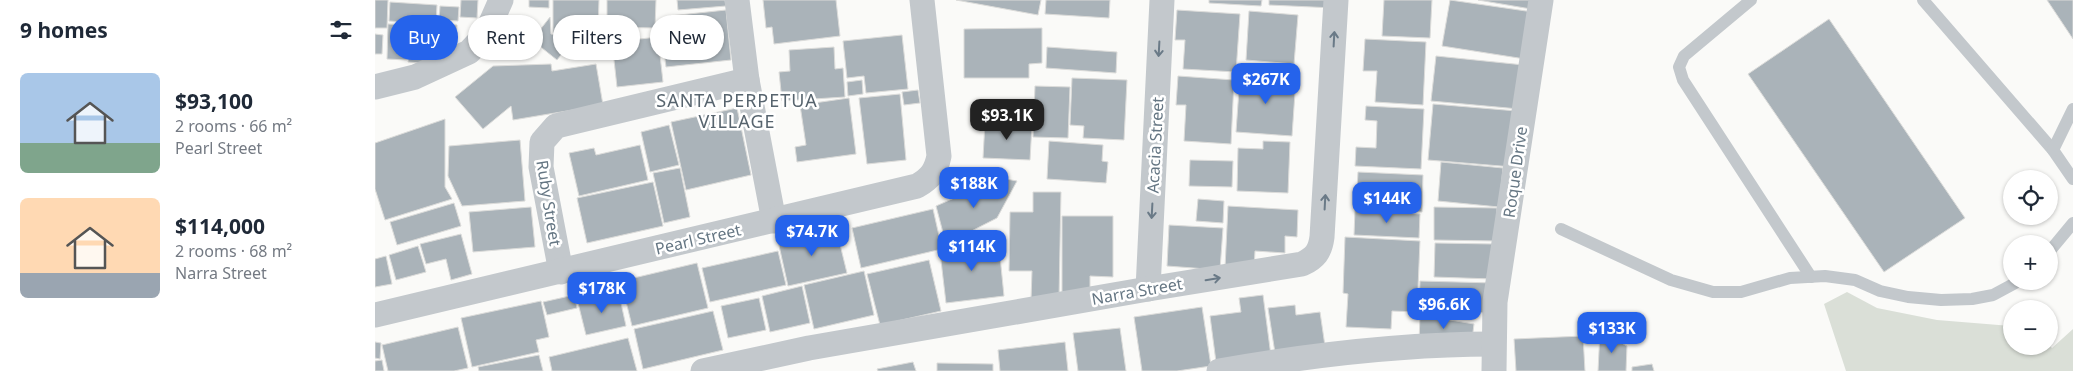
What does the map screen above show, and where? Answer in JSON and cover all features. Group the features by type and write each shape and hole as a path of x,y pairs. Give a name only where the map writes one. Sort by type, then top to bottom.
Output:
{"street":[{"path":"375,87 415,76 469,52 486,34 501,0"},
{"path":"737,0 747,80 774,221"},
{"name":"Pearl Street","path":"375,315 917,186 928,179 936,170 939,156 923,0"},
{"name":"Acacia Street","path":"1148,289 1162,0"},
{"name":"Narra Street","path":"703,371 809,348 1301,264 1313,259 1321,249 1336,0"},
{"name":"Roque Drive","path":"1494,371 1493,344 1497,283 1541,0"},
{"name":"Ruby Street","path":"561,272 541,167 542,142 556,126 747,80"},
{"path":"1219,371 1290,359 1381,348 1493,344"}],"lane":[{"path":"1751,0 1684,56 1679,67 1683,80 1811,277"},
{"path":"1923,0 2053,150 2073,179"},
{"path":"2053,150 2073,109"},
{"path":"2058,241 2073,223"},
{"path":"1561,229 1671,280 1713,292 1741,292 1790,278 1825,276 1855,280 1880,291 1908,297 1941,300 1972,299 1993,295 2003,290"}],"shaded area":[{"path":"1847,292 1877,308 1937,320 2003,325 2003,355 2058,355 2058,343 2073,329 2073,371 1846,371 1824,304"}],"building":[{"path":"375,0 388,0 387,28 375,28"},
{"path":"461,0 478,0 477,15 460,17"},
{"path":"529,0 549,0 549,8 529,7"},
{"path":"553,0 599,0 599,15 553,15"},
{"path":"607,0 656,0 655,15 650,15 650,28 640,28 640,15 607,15"},
{"path":"677,0 725,0 726,6 678,10"},
{"path":"763,0 836,0 840,36 774,44 772,27 766,28"},
{"path":"956,0 1041,0 1038,15"},
{"path":"1046,0 1110,0 1109,18 1045,14"},
{"path":"1209,0 1262,0 1261,6 1209,3"},
{"path":"1269,0 1334,0 1334,8 1269,5"},
{"path":"1384,0 1432,0 1430,38 1382,36"},
{"path":"1450,0 1533,12 1525,59 1442,46"},
{"path":"1478,0 1532,0 1531,9"},
{"path":"2047,0 2073,0 2073,39"},
{"path":"390,2 437,5 436,15 390,15 389,21"},
{"path":"440,6 459,7 458,21 458,15 439,15"},
{"path":"726,10 731,60 666,67 665,60 724,60 724,15 679,15"},
{"path":"1177,10 1240,14 1236,72 1183,69 1185,40 1175,40"},
{"path":"1249,11 1298,15 1294,64 1246,60"},
{"path":"550,17 551,34 553,34 553,57 543,49 543,26"},
{"path":"1829,19 1965,218 1884,272 1748,74"},
{"path":"388,24 390,24 390,59 387,59"},
{"path":"1042,28 1042,63 1029,64 1029,78 964,78 964,29"},
{"path":"375,34 383,35 382,54 375,54"},
{"path":"902,35 908,89 866,93 864,76 847,78 843,41"},
{"path":"650,38 650,60 661,60 663,82 617,87 614,60 640,60 640,39"},
{"path":"1365,39 1426,42 1423,105 1375,102 1377,71 1363,71"},
{"path":"834,47 835,69 843,68 845,97 782,101 779,72 790,71 789,50"},
{"path":"1047,47 1117,52 1116,73 1046,68"},
{"path":"1436,56 1524,65 1519,109 1431,101"},
{"path":"408,60 436,60 436,64 408,62"},
{"path":"551,64 552,71 596,64 603,105 513,120 511,106 483,129 455,97 493,66"},
{"path":"1240,75 1296,78 1292,136 1236,132"},
{"path":"1178,76 1234,80 1231,144 1184,141 1186,105 1176,105"},
{"path":"1072,78 1127,80 1124,140 1083,138 1084,126 1070,125"},
{"path":"862,80 863,94 848,96 847,82"},
{"path":"1035,86 1070,87 1068,138 1033,137"},
{"path":"918,90 920,103 904,105 902,92"},
{"path":"900,94 906,160 867,164 859,98"},
{"path":"849,98 856,154 797,162 795,147 806,145 800,105"},
{"path":"1433,104 1517,111 1513,167 1428,160"},
{"path":"1366,106 1424,109 1421,169 1355,166 1356,147 1376,148 1377,121 1365,120"},
{"path":"737,108 751,175 686,190 671,122"},
{"path":"445,119 445,187 452,199 385,220 375,189 375,143"},
{"path":"985,122 1032,124 1030,160 983,158"},
{"path":"669,125 679,165 650,172 641,132"},
{"path":"520,140 525,201 462,206 448,176 449,146"},
{"path":"1049,141 1103,145 1102,161 1108,162 1106,183 1047,179"},
{"path":"1263,141 1290,142 1288,193 1237,191 1238,148 1263,149"},
{"path":"640,145 648,180 579,196 569,153 594,148 596,155"},
{"path":"1190,160 1233,161 1232,187 1189,186"},
{"path":"1441,162 1503,168 1499,207 1438,201"},
{"path":"680,168 690,217 664,223 653,173"},
{"path":"1358,172 1423,175 1422,212 1356,208"},
{"path":"995,177 1017,181 997,218 946,244 936,206 977,188 984,192"},
{"path":"653,182 663,226 587,243 577,198"},
{"path":"1033,192 1061,192 1059,299 1031,300 1032,271 1009,271 1010,212 1033,212"},
{"path":"1198,199 1224,201 1223,223 1196,221"},
{"path":"454,203 461,226 397,245 390,222"},
{"path":"1228,206 1298,210 1297,237 1285,236 1285,253 1255,251 1254,270 1225,268"},
{"path":"531,207 535,247 473,252 469,212"},
{"path":"1434,207 1497,208 1496,241 1434,240"},
{"path":"933,209 942,249 861,268 852,228"},
{"path":"1355,210 1420,214 1419,238 1354,235"},
{"path":"1062,216 1113,216 1113,277 1090,276 1090,292 1062,292"},
{"path":"1169,225 1223,228 1220,270 1167,266"},
{"path":"836,228 847,273 788,286 778,241"},
{"path":"461,234 472,274 451,280 446,259 426,264 420,244"},
{"path":"989,237 991,247 999,246 1004,296 946,303 940,252 964,249 963,240"},
{"path":"1345,237 1420,241 1417,312 1392,311 1391,329 1346,327 1348,294 1343,293"},
{"path":"1435,243 1494,244 1493,279 1434,277"},
{"path":"418,246 426,272 396,280 389,255"},
{"path":"778,251 786,285 710,302 702,268"},
{"path":"386,256 392,284 375,287 375,259"},
{"path":"929,260 941,311 880,325 867,274"},
{"path":"697,263 708,308 632,326 621,281"},
{"path":"864,271 874,315 814,329 804,285"},
{"path":"1420,281 1494,283 1493,313 1419,311"},
{"path":"802,286 810,323 770,332 762,296"},
{"path":"619,294 626,326 586,335 578,303"},
{"path":"574,295 577,308 547,315 543,302"},
{"path":"1263,295 1271,356 1216,362 1210,316 1241,312 1239,298"},
{"path":"759,298 766,330 728,338 721,306"},
{"path":"541,301 549,337 536,340 539,352 472,367 461,318"},
{"path":"1295,305 1296,315 1320,312 1325,346 1275,353 1268,308"},
{"path":"1202,307 1211,366 1177,371 1142,371 1134,317"},
{"path":"713,311 723,350 643,369 634,329"},
{"path":"1420,315 1474,324 1472,340 1419,343"},
{"path":"458,327 468,368 454,371 388,371 382,345"},
{"path":"1120,328 1126,371 1078,371 1073,333"},
{"path":"1600,331 1627,346 1626,371 1598,371"},
{"path":"1583,336 1585,371 1516,371 1514,339"},
{"path":"628,338 637,371 552,371 549,357"},
{"path":"375,342 381,343 380,359 375,358"},
{"path":"1065,342 1068,371 1000,371 998,350"},
{"path":"539,355 543,371 479,371 478,367"},
{"path":"382,360 384,371 375,371 375,361"},
{"path":"913,362 916,371 878,371 877,369"},
{"path":"937,363 993,364 993,371 937,371"},
{"path":"1652,364 1654,371 1632,371 1632,367"}],"district":[{"name":"SANTA PERPETUA VILLAGE","path":"737,110"}]}
